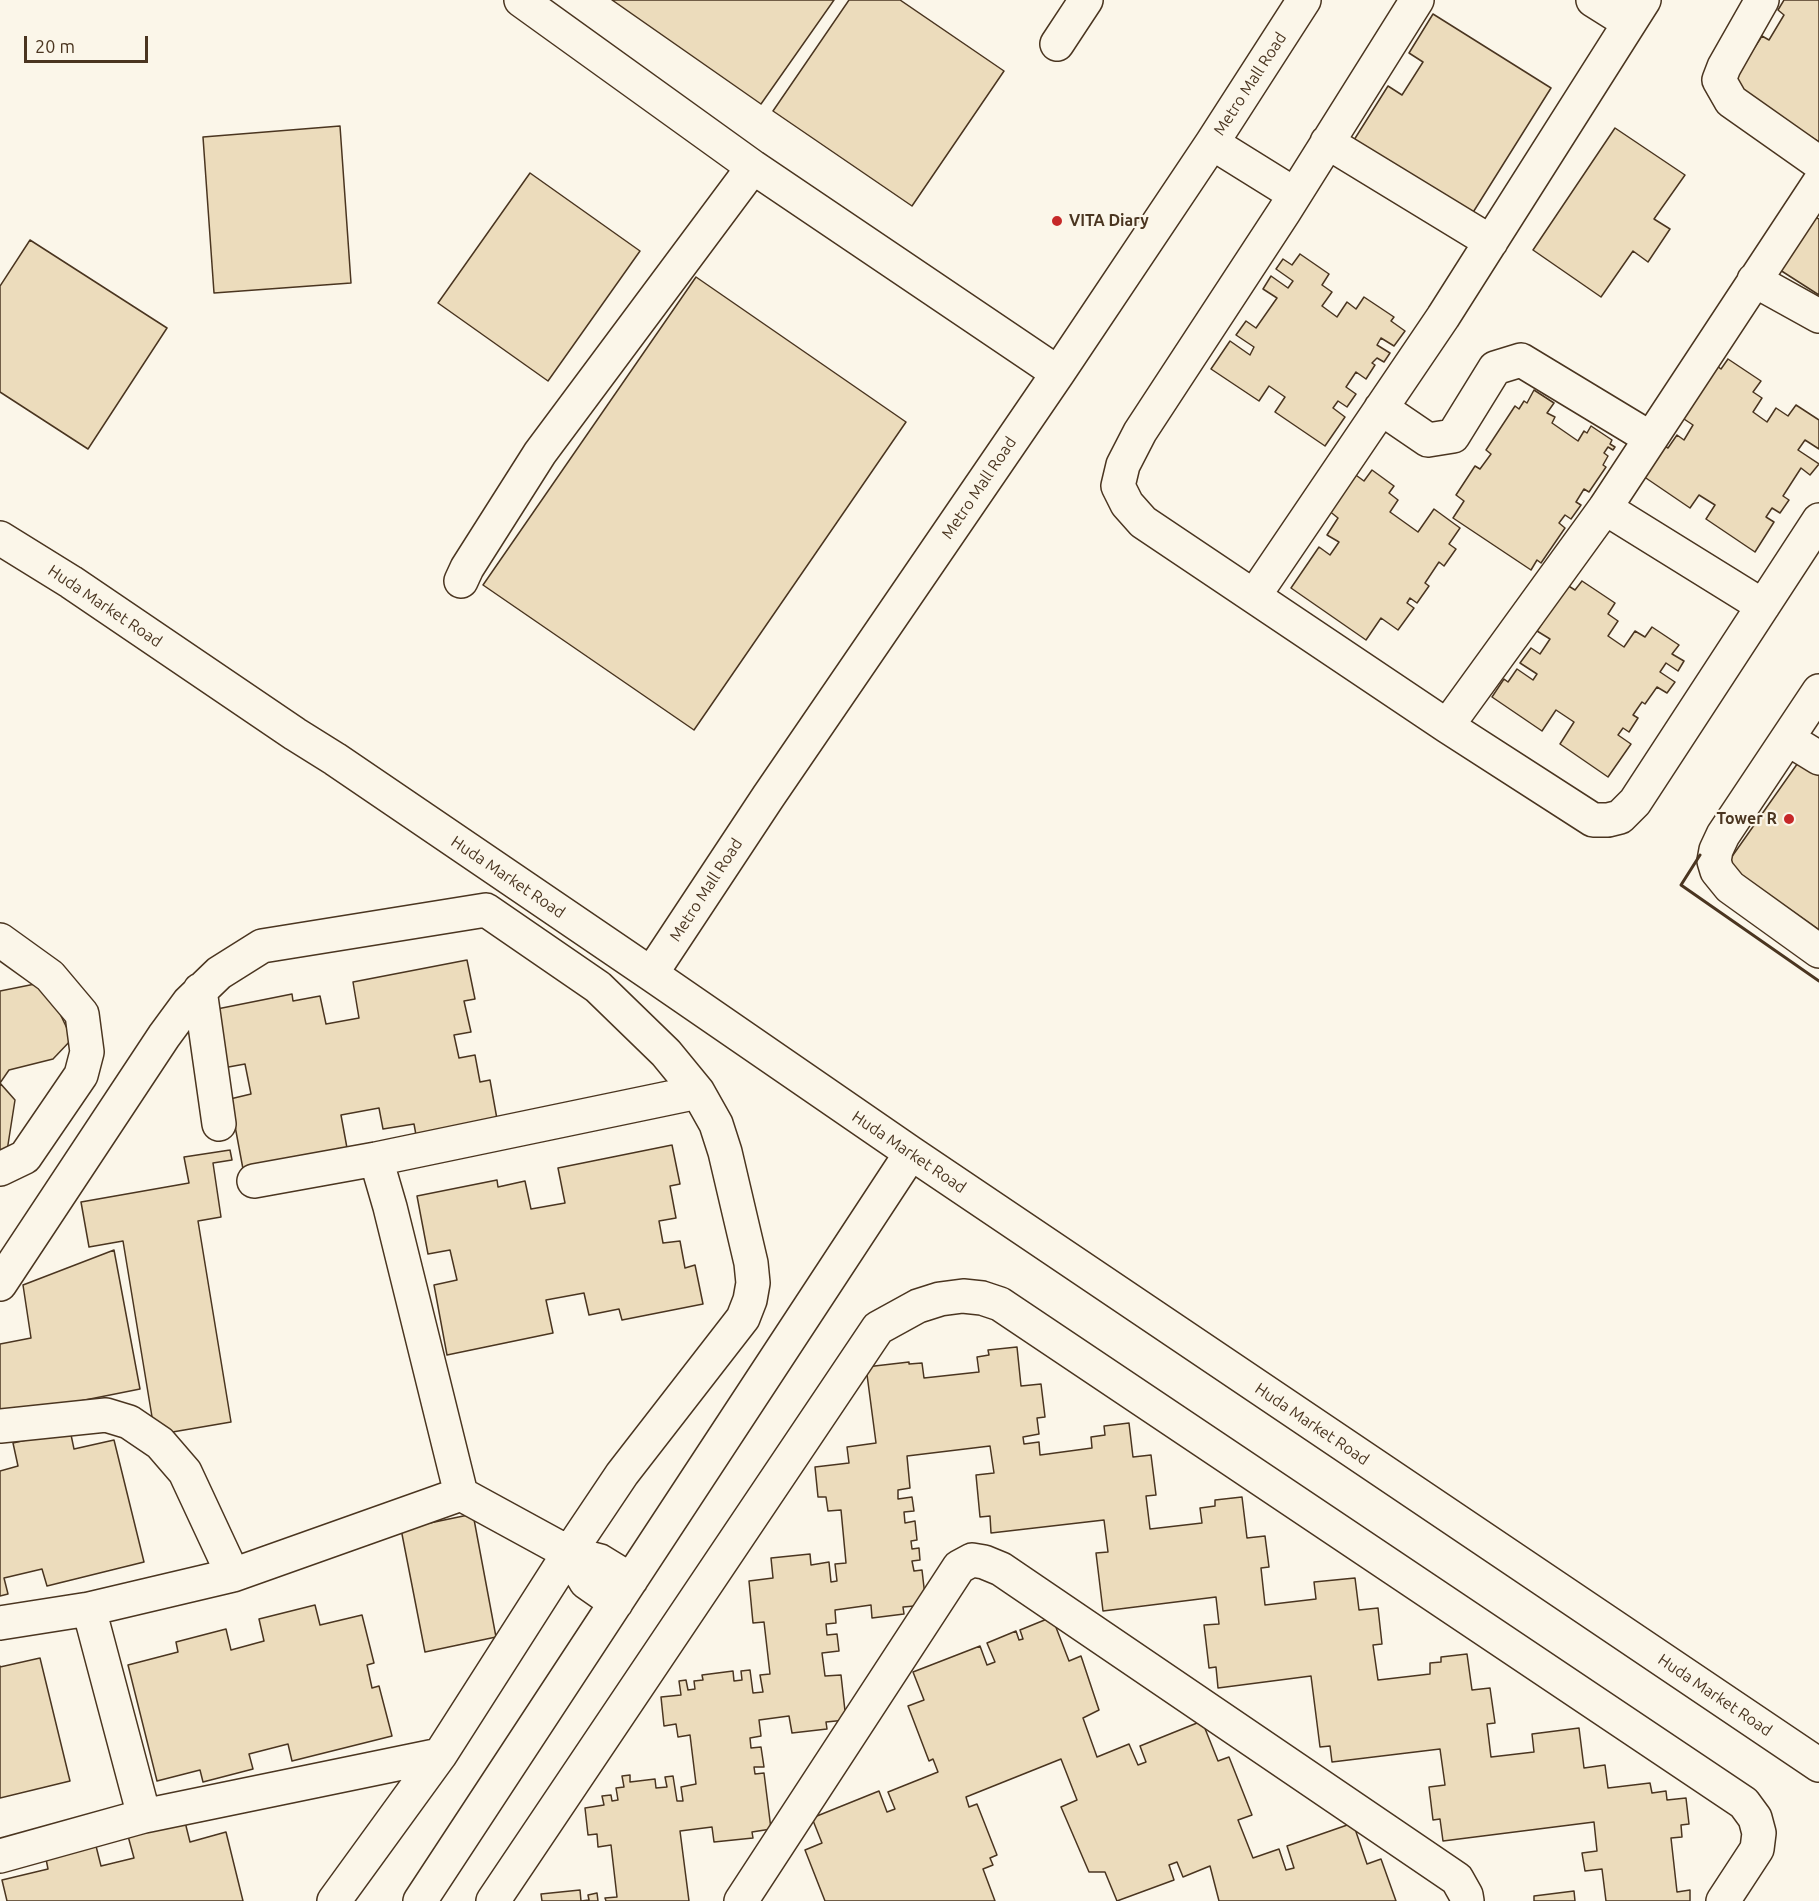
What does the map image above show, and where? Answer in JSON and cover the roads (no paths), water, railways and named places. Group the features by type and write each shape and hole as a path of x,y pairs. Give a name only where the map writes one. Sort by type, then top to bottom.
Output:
{"street":[{"path":"521,0 753,167 1058,373"},
{"path":"1057,44 1086,0"},
{"name":"Metro Mall Road","path":"651,974 768,797 1058,373 1212,143 1304,0"},
{"path":"1417,0 1140,432 1123,465 1118,486 1127,504 1143,522 1447,726 1593,820 1608,820 1620,816 1635,802 1819,520"},
{"path":"1254,596 1491,242 1636,11 1593,0"},
{"path":"1762,0 1719,80 1731,101 1819,163"},
{"path":"1327,142 1491,242"},
{"path":"1212,143 1294,194"},
{"path":"461,581 540,453 753,167"},
{"path":"1447,726 1605,508 1819,183"},
{"path":"1754,280 1819,316"},
{"path":"1381,408 1428,440 1453,436 1495,368 1521,360 1650,438"},
{"path":"1605,508 1763,606"},
{"name":"Huda Market Road","path":"0,538 71,582 651,974 911,1153 1819,1765"},
{"path":"1819,691 1723,835 1714,861 1717,871 1730,887 1819,951"},
{"path":"1788,739 1819,758"},
{"path":"0,1284 164,1036 189,1002 219,973 262,946 486,910 598,987 666,1053 698,1092 716,1124 725,1152 751,1263 753,1283 743,1318 622,1474 440,1755 334,1901"},
{"path":"0,940 50,976 82,1014 87,1052 81,1075 25,1157 0,1169"},
{"path":"200,990 219,1124"},
{"path":"254,1181 376,1159 698,1092"},
{"path":"420,1901 911,1153"},
{"path":"376,1159 390,1207 460,1494 569,1553 600,1561 623,1591"},
{"path":"493,1901 878,1328 918,1306 940,1299 963,1296 982,1298 1000,1304 1744,1803 1755,1818 1760,1833 1757,1849 1723,1901"},
{"path":"0,1426 106,1415 129,1422 160,1443 185,1472 233,1575"},
{"path":"0,1623 89,1609 233,1575 460,1494"},
{"path":"741,1901 959,1567 972,1560 1001,1569 1457,1880 1467,1901"},
{"path":"89,1609 144,1816"},
{"path":"0,1856 144,1816 440,1755"}],"place":[{"name":"VITA Diary","path":"1057,221"},
{"name":"Tower R","path":"1789,819"}]}
